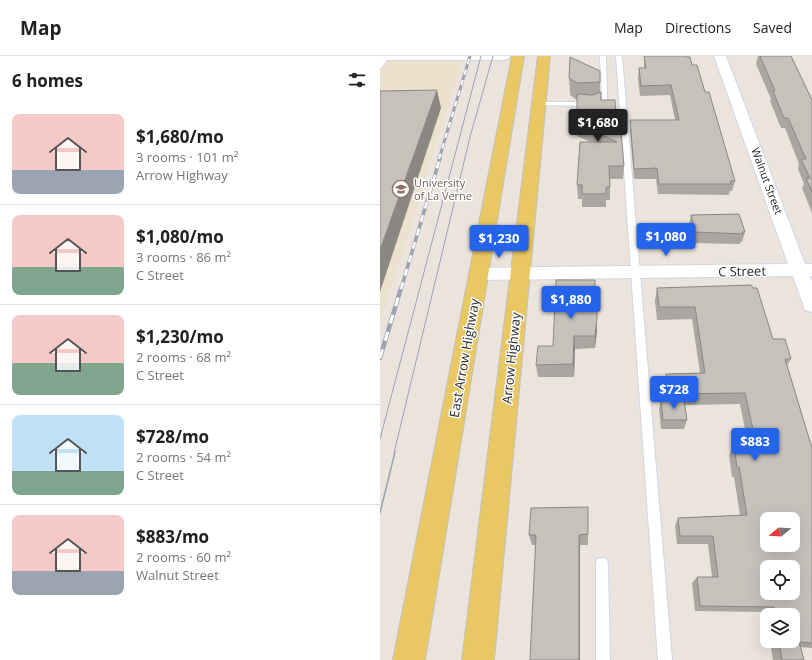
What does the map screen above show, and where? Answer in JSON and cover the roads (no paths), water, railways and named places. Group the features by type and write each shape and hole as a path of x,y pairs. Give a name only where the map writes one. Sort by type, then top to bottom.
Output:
{"main road":[{"name":"East Arrow Highway","path":"409,660 518,56"},
{"name":"Arrow Highway","path":"478,660 544,56"}],"street":[{"path":"380,56 504,56"},
{"name":"Walnut Street","path":"720,56 806,270 812,306"},
{"name":"C Street","path":"479,274 806,270"}],"lane":[{"path":"380,66 386,56"},
{"path":"538,104 592,104 605,101 603,56"},
{"path":"619,56 666,660"},
{"path":"602,564 603,660"}],"tram line":[{"path":"380,439 481,56"},
{"path":"394,453 470,137 493,56"},
{"path":"380,513 395,452"}],"railway":[{"path":"439,159 470,56"},
{"path":"401,289 440,158"},
{"path":"380,358 401,288"}],"place":[{"name":"University of La Verne","path":"401,189"}]}
